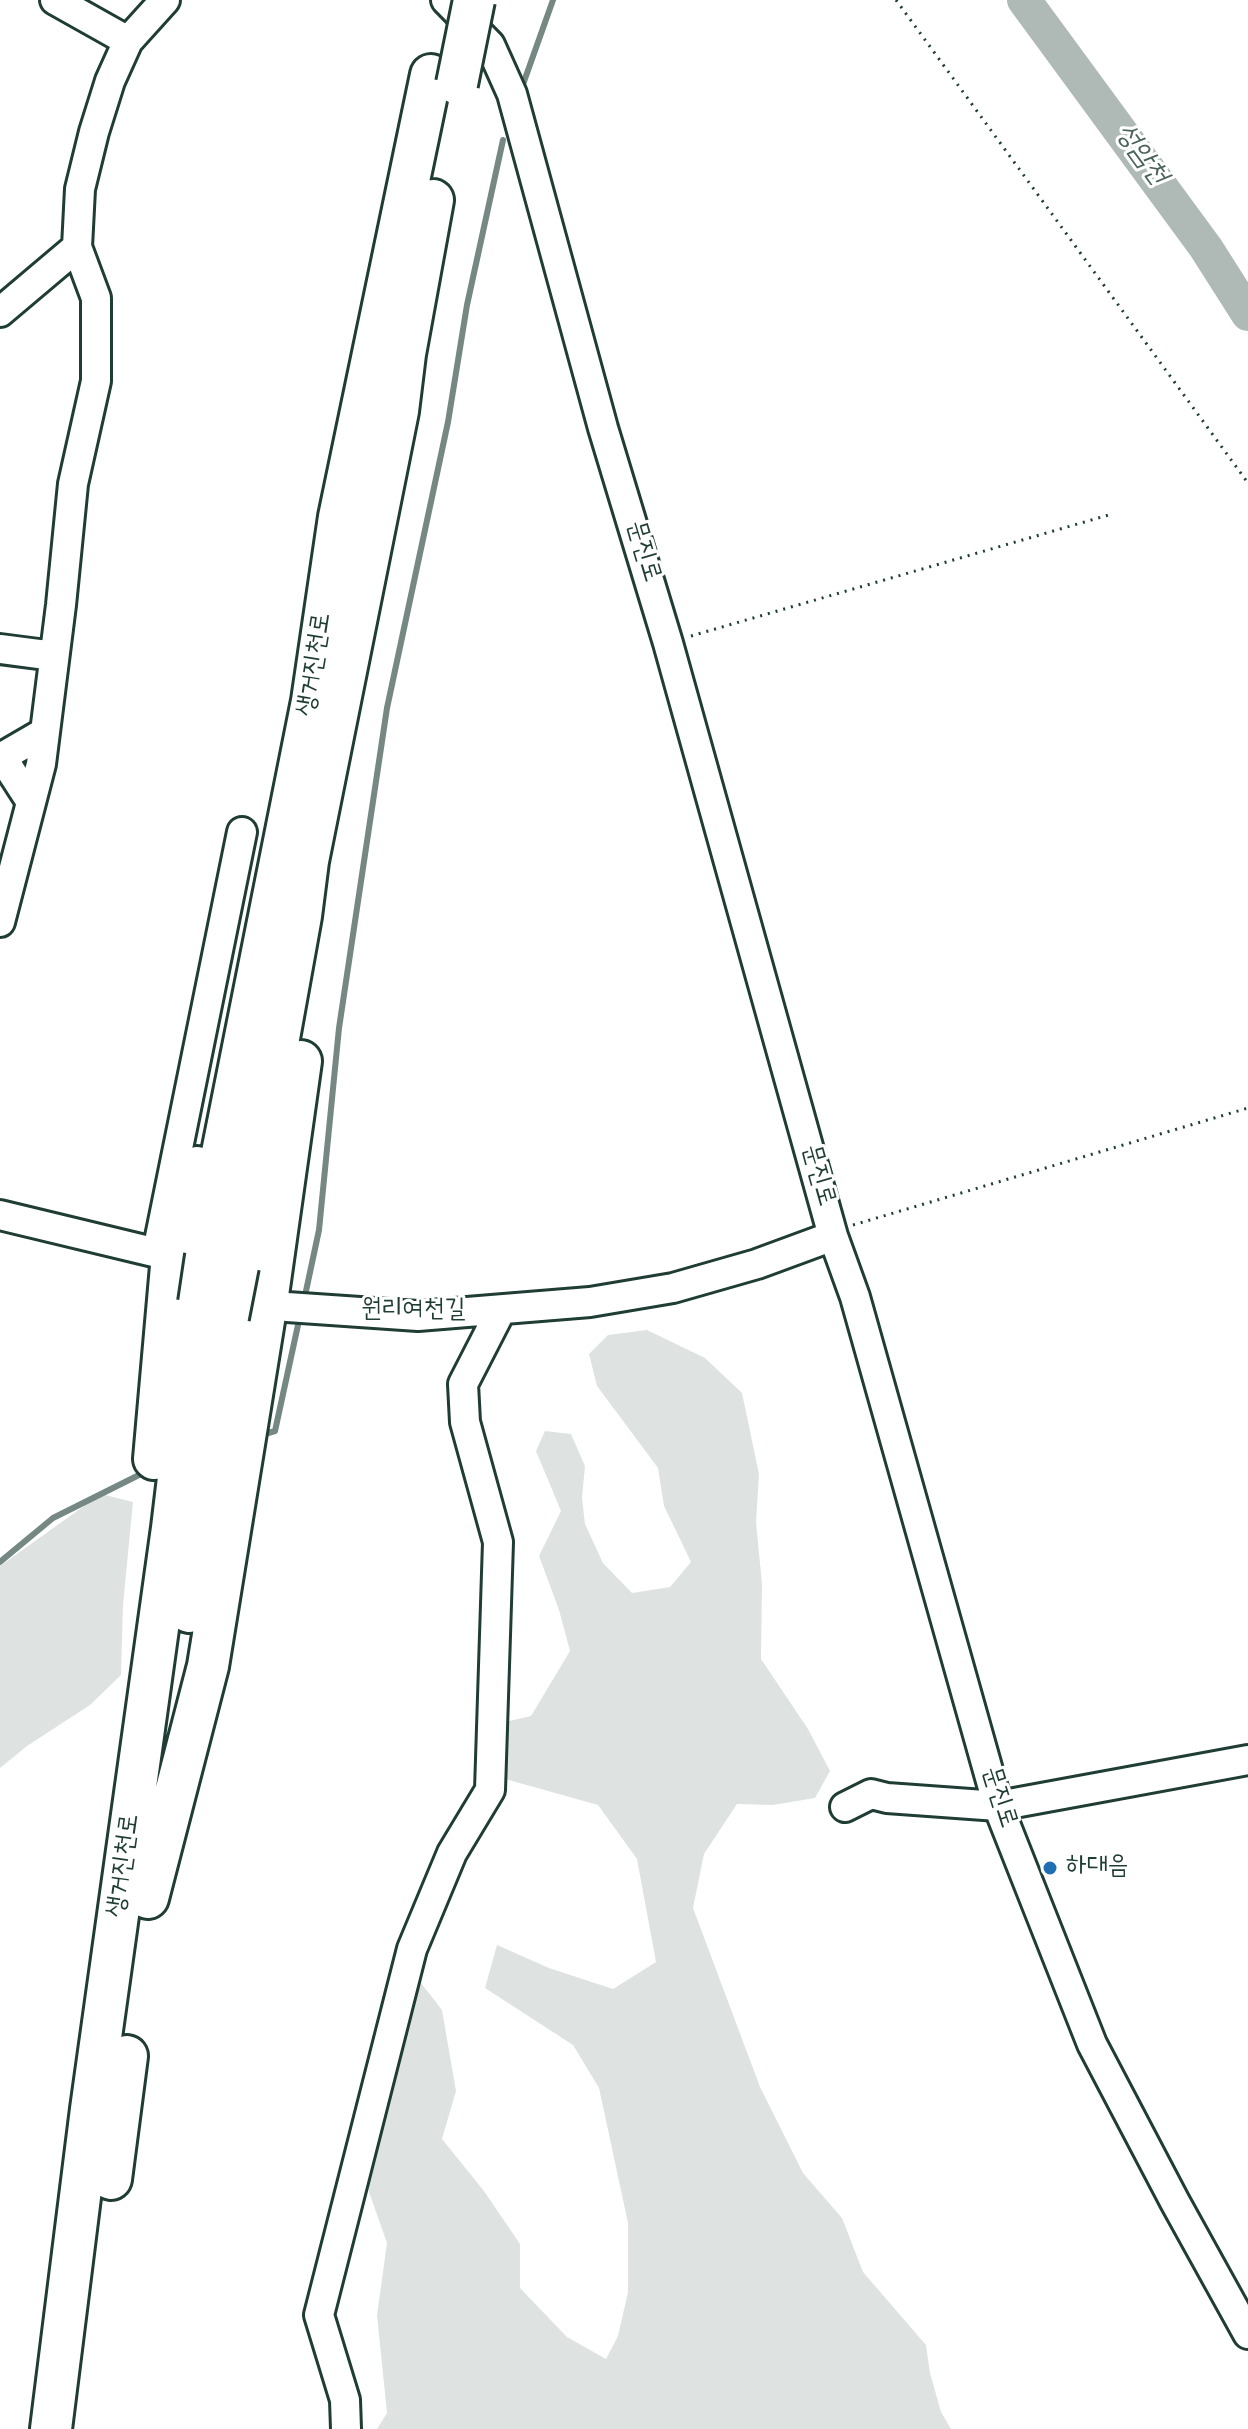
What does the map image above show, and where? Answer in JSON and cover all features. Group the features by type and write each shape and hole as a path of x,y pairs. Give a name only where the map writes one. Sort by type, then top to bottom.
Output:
{"highway":[{"path":"444,80 446,0"},
{"path":"444,80 474,0"},
{"name":"생거진천로","path":"194,1258 301,916 308,861 398,411 425,235 444,80"},
{"name":"생거진천로","path":"194,1258 222,1153 312,701 339,517 444,80"},
{"path":"148,1898 208,1666 267,1302 315,962 329,761"},
{"path":"194,1258 214,1310"},
{"path":"135,1799 138,1638 194,1258"},
{"name":"생거진천로","path":"51,2429 91,2109 172,1528 214,1310"},
{"name":"생거진천로","path":"78,2429 148,1898 214,1310"}],"street":[{"path":"55,0 128,41"},
{"path":"0,922 31,802 45,732 73,484 96,381 96,298 77,247 80,189 110,81 128,41 165,0"},
{"name":"문진로","path":"446,0 490,45 512,94 603,428 668,643 833,1236 855,1297 998,1806 1092,2044 1248,2334"},
{"path":"0,312 77,247"},
{"path":"0,649 54,656"},
{"path":"31,802 1,756 45,732"},
{"path":"194,1258 242,832"},
{"name":"원리여천길","path":"0,1215 194,1258 234,1292 287,1307 418,1316 590,1302 673,1288 757,1264 833,1236"},
{"path":"346,2429 345,2400 319,2315 412,1949 452,1853 490,1790 498,1542 465,1422 463,1384 501,1310"},
{"path":"845,1807 871,1794 887,1798 998,1806 1248,1760"}],"path":[{"path":"896,0 1248,483"},
{"path":"668,643 1112,514"},
{"path":"833,1236 859,1221 1248,1108"}],"shaded area":[{"path":"647,1330 705,1358 742,1393 759,1474 756,1522 762,1584 761,1659 808,1729 830,1771 815,1798 773,1805 737,1804 704,1854 693,1908 760,2087 803,2173 842,2218 863,2272 926,2345 941,2412 951,2429 377,2429 387,2413 377,2315 387,2243 369,2192 363,2107 411,1970 442,2010 456,2091 442,2139 484,2191 520,2244 520,2288 567,2337 606,2359 618,2336 628,2292 628,2223 599,2088 573,2045 485,1988 497,1945 549,1968 613,1989 656,1962 637,1859 598,1805 491,1775 501,1723 531,1716 570,1651 539,1556 561,1511 536,1451 545,1431 571,1434 585,1466 582,1498 585,1524 603,1563 632,1593 670,1587 691,1562 664,1506 658,1468 597,1386 589,1354 608,1335"},
{"path":"101,1494 133,1502 123,1605 121,1675 90,1705 27,1746 0,1768 0,1566"}],"waterway":[{"path":"521,90 553,0"},
{"name":"성암천","path":"1024,0 1206,248 1248,314"},
{"path":"306,1291 319,1230 339,1028 387,708 448,422 467,305 503,140"},
{"path":"258,1436 275,1431 298,1325"},
{"path":"0,1562 53,1518 141,1474"}],"place":[{"name":"하대음","path":"1050,1868"}]}
